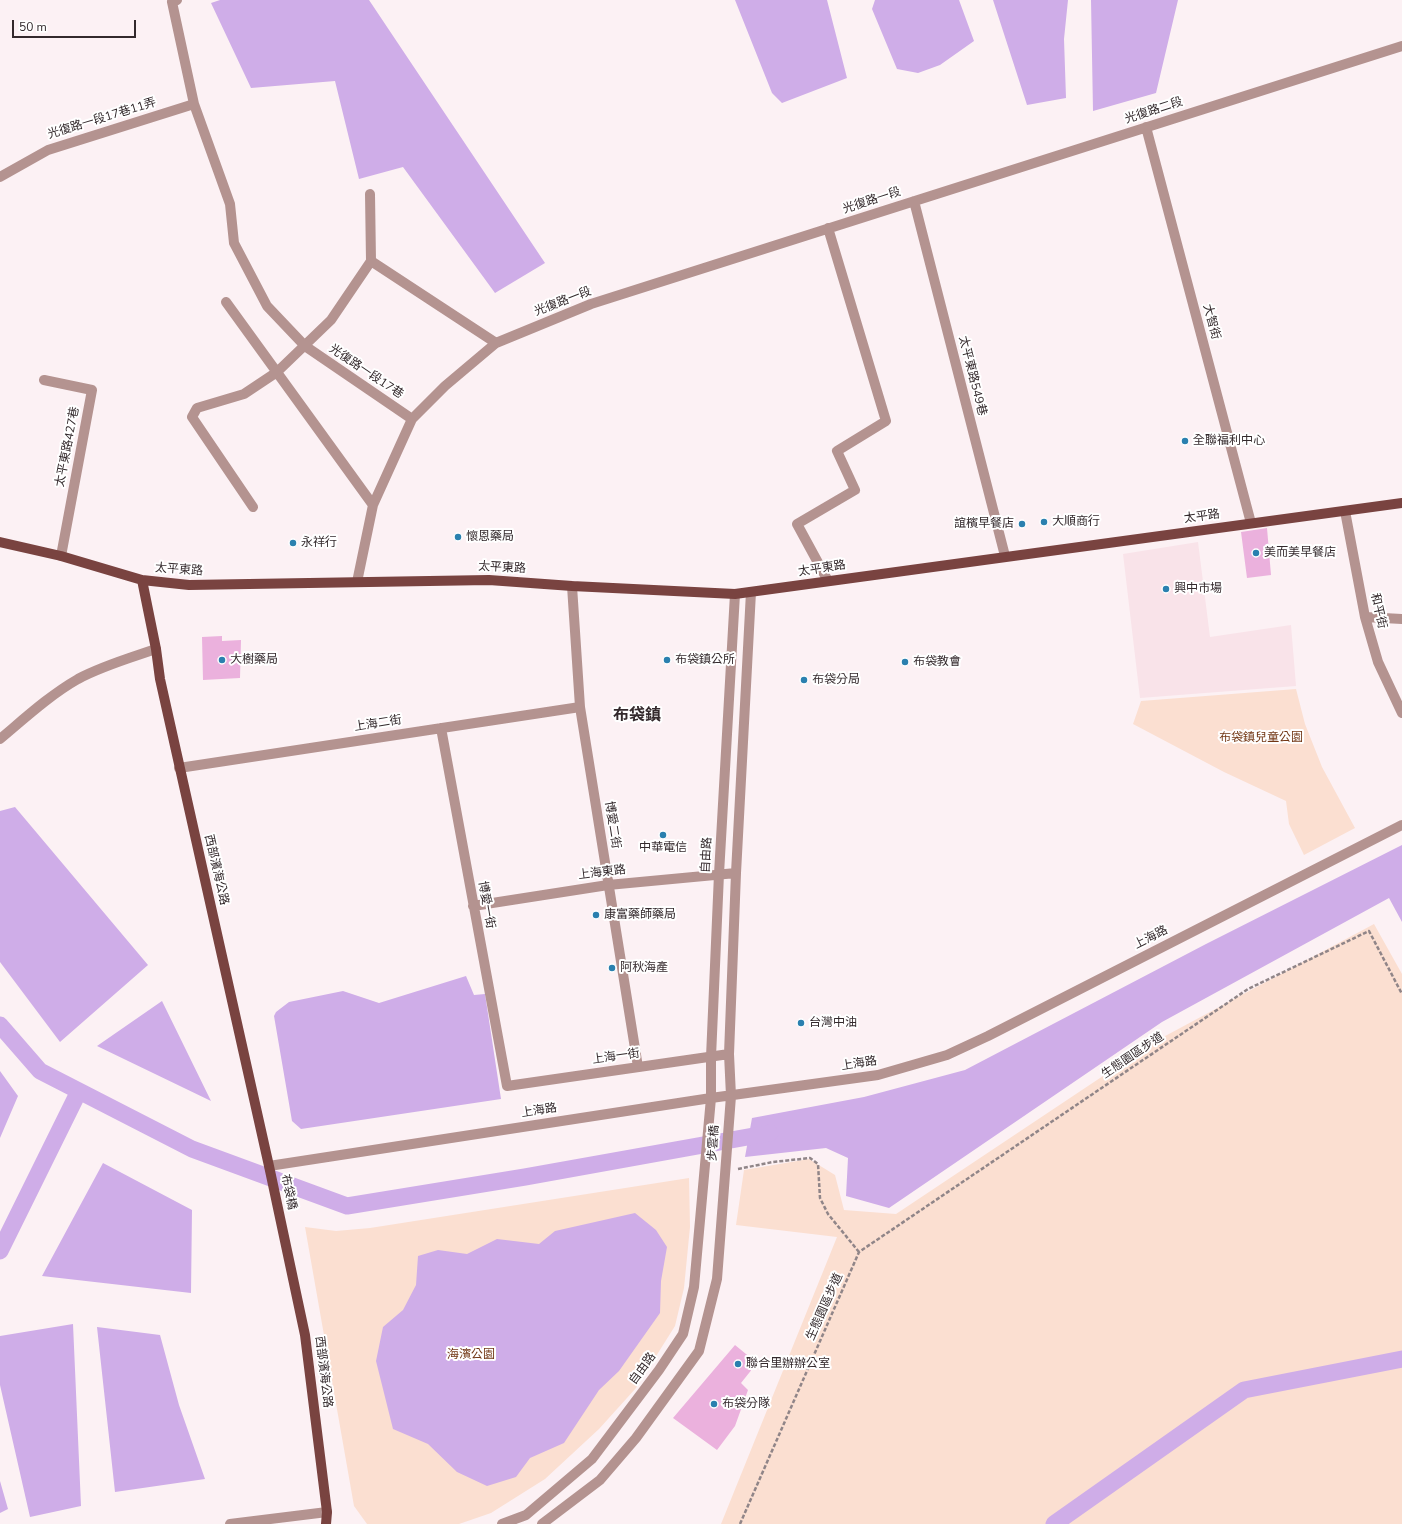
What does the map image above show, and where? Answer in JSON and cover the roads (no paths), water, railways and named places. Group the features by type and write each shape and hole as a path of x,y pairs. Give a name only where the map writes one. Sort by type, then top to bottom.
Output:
{"main road":[{"name":"太平路","path":"1005,556 1402,503"},
{"name":"太平東路","path":"0,542 61,556 142,580 189,585 488,580 572,586 735,594 1005,556"},
{"name":"西部濱海公路","path":"142,580 156,649 160,679 179,768 269,1166"},
{"name":"布袋橋","path":"269,1166 281,1225"},
{"name":"西部濱海公路","path":"281,1225 305,1335 327,1512 326,1524"}],"street":[{"name":"光復路一段17巷","path":"177,0 172,2 194,104 230,204 234,243 267,306 305,346 412,419"},
{"name":"光復路二段","path":"914,201 1402,46"},
{"name":"光復路一段17巷11弄","path":"0,177 48,150 194,104"},
{"name":"大智街","path":"1146,127 1251,523"},
{"path":"253,507 192,417 197,408 244,394 277,372 331,320 371,262 370,194"},
{"name":"光復路一段","path":"357,582 373,505 412,419 445,386 496,343 591,304 914,201"},
{"name":"太平東路549巷","path":"914,201 1005,556"},
{"path":"828,228 886,421 837,451 856,490 797,524 828,581"},
{"path":"371,262 496,343"},
{"path":"226,302 373,505"},
{"name":"太平東路427巷","path":"44,380 92,390 61,556"},
{"name":"和平街","path":"1345,511 1365,617 1378,662 1402,713"},
{"name":"博愛二街","path":"572,586 580,706 638,1067"},
{"path":"731,1096 729,1054 736,873 751,592"},
{"name":"自由路","path":"709,1119 719,874 735,594"},
{"path":"1365,617 1402,618"},
{"path":"0,739 42,704 79,679 109,666 156,649"},
{"name":"上海二街","path":"179,768 580,706"},
{"name":"博愛一街","path":"441,728 507,1086"},
{"name":"上海路","path":"269,1166 711,1098 878,1075 948,1055 1402,825"},
{"name":"上海東路","path":"473,906 608,885 736,873"},
{"name":"上海一街","path":"507,1086 729,1054"},
{"name":"步雲橋","path":"542,1524 600,1480 636,1438 700,1351 717,1279 731,1096"},
{"name":"步雲橋","path":"705,1172 709,1119"},
{"name":"自由路","path":"502,1524 526,1515 592,1459 659,1370 683,1334 694,1287 705,1172"},
{"path":"230,1524 327,1512"}],"waterway":[{"path":"0,1025 40,1071 192,1149 347,1206 525,1177 770,1133"},
{"path":"0,1251 79,1091"},
{"path":"1054,1524 1244,1390 1402,1359"}],"place":[{"name":"全聯福利中心","path":"1185,441"},
{"name":"大順商行","path":"1044,522"},
{"name":"誼檳早餐店","path":"1022,524"},
{"name":"懷恩藥局","path":"458,537"},
{"name":"永祥行","path":"293,543"},
{"name":"美而美早餐店","path":"1256,553"},
{"name":"興中市場","path":"1166,589"},
{"name":"大樹藥局","path":"222,660"},
{"name":"布袋鎮公所","path":"667,660"},
{"name":"布袋教會","path":"905,662"},
{"name":"布袋分局","path":"804,680"},
{"name":"中華電信","path":"663,835"},
{"name":"康富藥師藥局","path":"596,915"},
{"name":"阿秋海產","path":"612,968"},
{"name":"台灣中油","path":"801,1023"},
{"name":"聯合里辦辦公室","path":"738,1364"},
{"name":"布袋分隊","path":"714,1404"}],"district":[{"name":"布袋鎮","path":"637,716"}],"park label":[{"name":"布袋鎮兒童公園","path":"1261,738"},
{"name":"海濱公園","path":"471,1355"}]}
